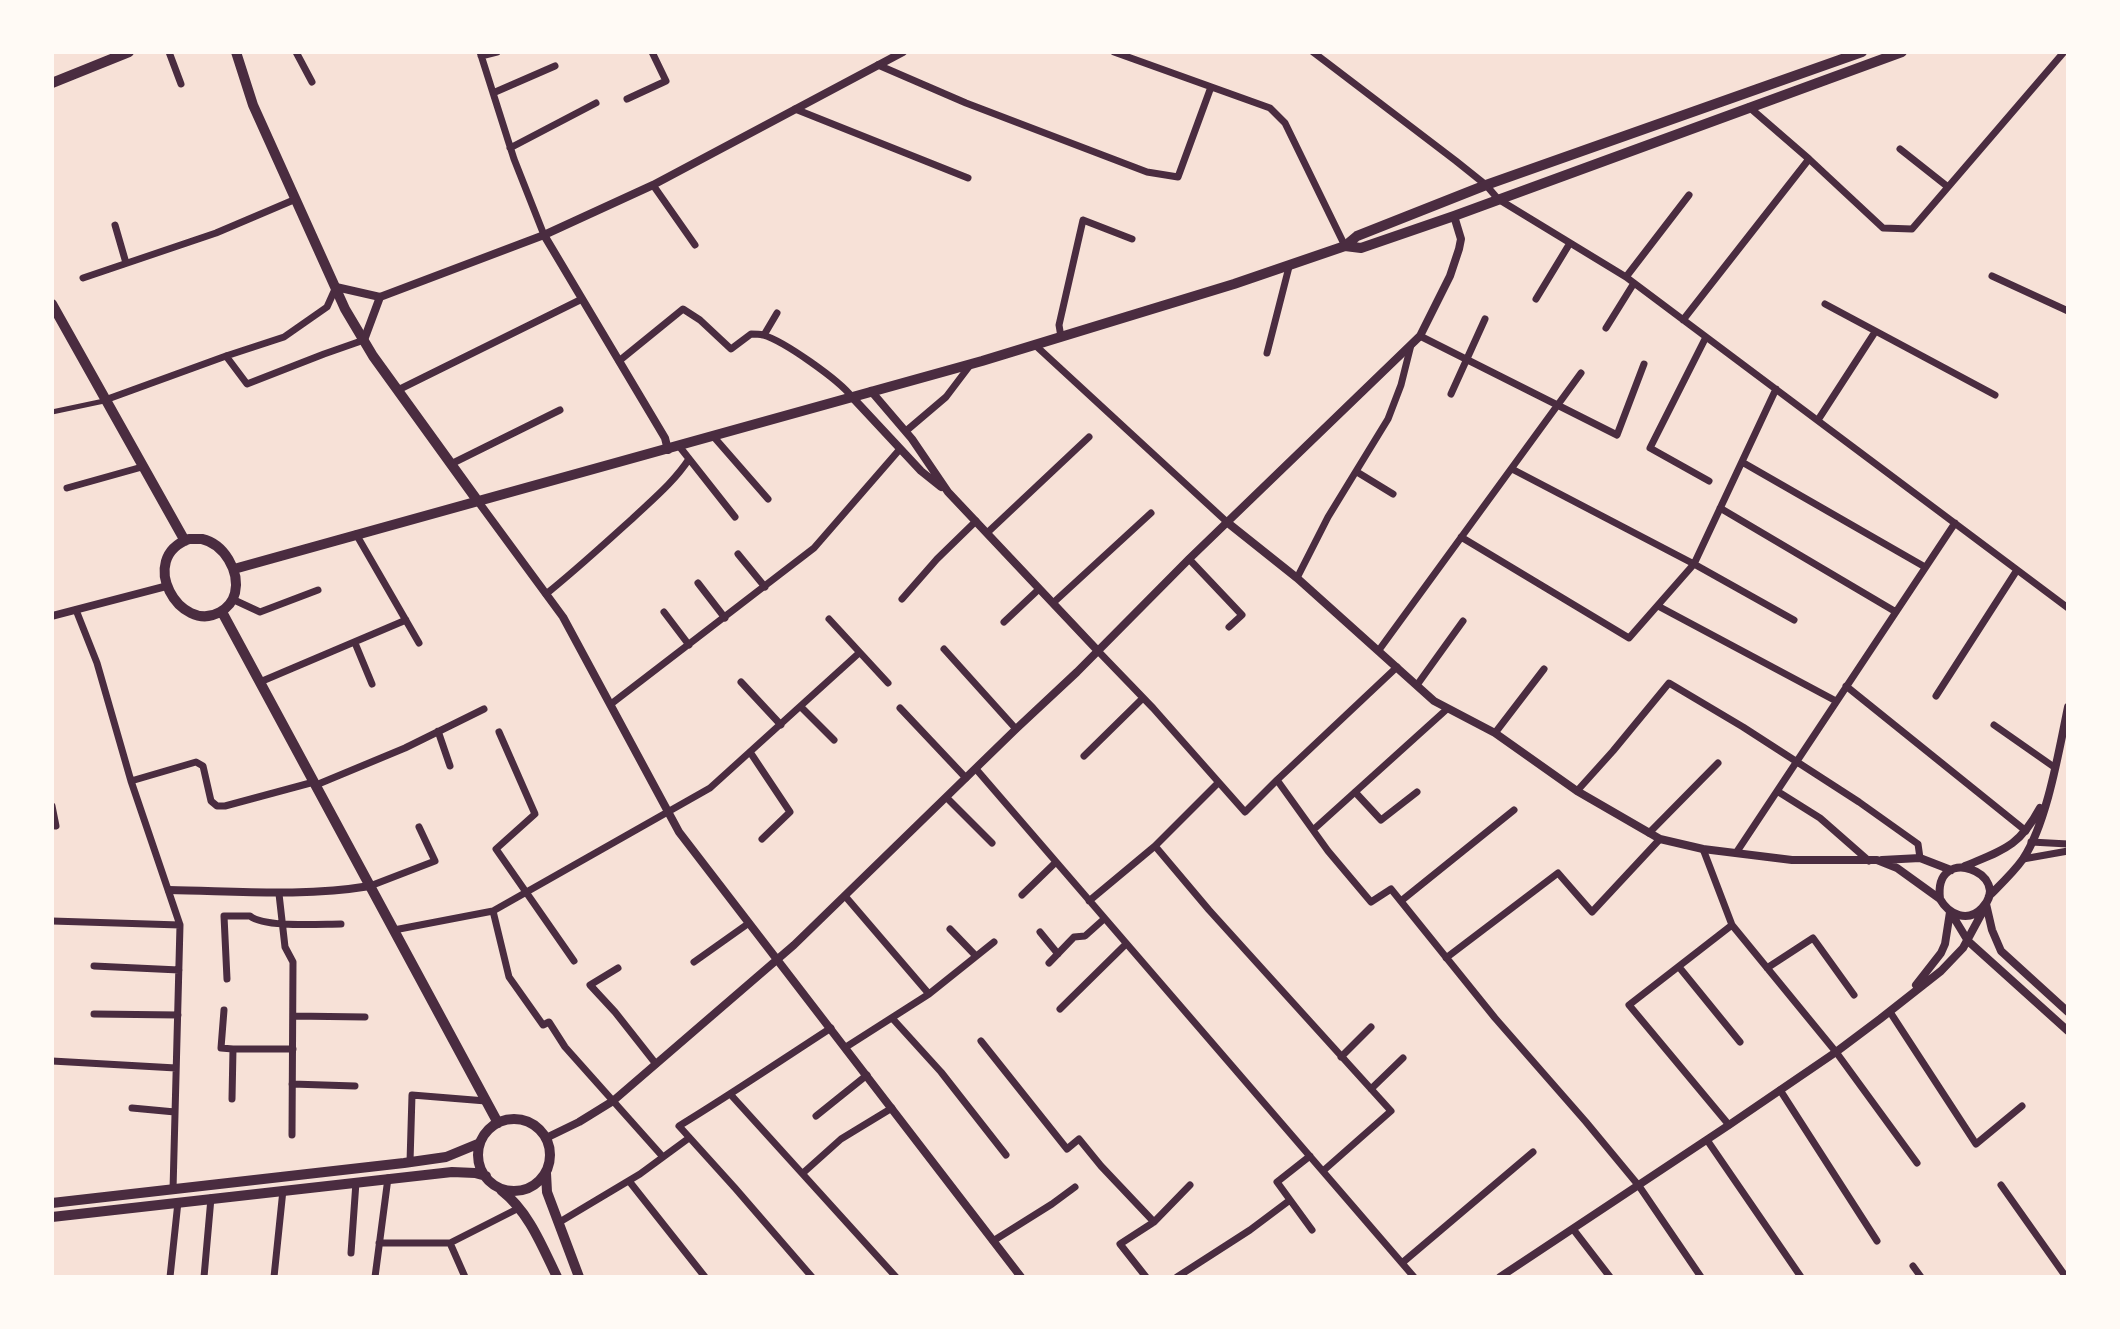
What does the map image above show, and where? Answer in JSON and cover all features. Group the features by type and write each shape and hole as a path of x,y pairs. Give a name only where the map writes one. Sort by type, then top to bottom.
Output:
{"main road":[{"path":"52,83 129,52"},
{"path":"236,52 253,105 345,309 398,390 477,500"},
{"path":"234,569 971,364 1289,267 1345,246 1357,236 1486,185 1862,52"},
{"path":"1345,246 1361,248 1454,216 1902,52"},
{"path":"52,304 185,541"},
{"path":"202,539 224,554 234,569 235,592 232,599 222,612 211,616 186,610 176,601 165,576 165,563 178,543 202,539"},
{"path":"222,612 498,1123"},
{"path":"497,1186 507,1190 529,1187 546,1172 550,1150 540,1129 531,1123 520,1119 498,1123 484,1135 478,1155 486,1176 519,1208 533,1227 557,1277"},
{"path":"52,1203 446,1157 480,1143"},
{"path":"52,1217 388,1178 452,1172 486,1176"},
{"path":"546,1172 547,1192 579,1277"}],"street":[{"path":"169,52 181,84"},
{"path":"296,52 312,82"},
{"path":"497,52 480,54 510,148 544,235 665,438 668,450"},
{"path":"627,99 666,81 652,52"},
{"path":"52,412 105,400 284,337 327,307 336,287 380,297 544,235 653,185 903,52"},
{"path":"1114,52 1270,108 1285,123 1345,246"},
{"path":"1313,52 1486,185 1498,199 1626,277 2068,608"},
{"path":"1749,107 1883,228 1912,229 2064,52"},
{"path":"878,65 966,103 1147,172 1178,177 1211,87"},
{"path":"493,93 555,66"},
{"path":"510,148 596,103"},
{"path":"795,109 968,178"},
{"path":"1900,149 1948,187"},
{"path":"1683,320 1809,159"},
{"path":"653,185 695,245"},
{"path":"1626,277 1689,195"},
{"path":"83,278 216,233 296,199"},
{"path":"546,1138 613,1101 777,960 1420,336 1450,276 1459,249 1461,239 1454,216"},
{"path":"1061,337 1059,325 1083,220 1132,239"},
{"path":"115,225 126,263"},
{"path":"1536,299 1570,243"},
{"path":"1267,353 1289,267"},
{"path":"1992,276 2068,311"},
{"path":"1606,328 1634,283"},
{"path":"226,356 247,384 364,340 380,297"},
{"path":"398,390 582,299"},
{"path":"1825,304 1995,395"},
{"path":"619,361 683,309 700,320 731,349 751,334 764,335 800,355 845,388 921,471 948,492 1143,698 1245,812 1397,667"},
{"path":"764,335 777,313"},
{"path":"1451,394 1485,319"},
{"path":"1818,420 1875,332"},
{"path":"1420,336 1617,435 1644,364"},
{"path":"1706,337 1650,448 1709,481"},
{"path":"1035,345 1228,523 1297,578 1434,701 1495,733 1577,791 1649,833 1660,839 1703,849 1792,860 1920,858 1951,870"},
{"path":"1297,578 1328,517 1388,419 1411,345"},
{"path":"906,431 946,397 971,364"},
{"path":"1379,650 1581,373"},
{"path":"1461,537 1629,638 1694,564 1776,389"},
{"path":"871,391 906,431 948,492"},
{"path":"451,464 560,410"},
{"path":"713,436 768,499"},
{"path":"987,533 1089,437"},
{"path":"679,446 735,517"},
{"path":"611,704 814,548 900,449"},
{"path":"546,594 648,504 689,459"},
{"path":"1742,462 1925,567"},
{"path":"67,488 142,467"},
{"path":"1512,469 1794,620"},
{"path":"1357,472 1393,494"},
{"path":"477,500 563,617 679,832 1021,1277"},
{"path":"1720,508 1896,612"},
{"path":"1053,603 1151,513"},
{"path":"902,599 976,521"},
{"path":"1736,853 1955,523"},
{"path":"355,534 419,643"},
{"path":"738,554 765,587"},
{"path":"1189,559 1242,615 1229,627"},
{"path":"1936,696 2017,570"},
{"path":"698,583 725,618"},
{"path":"52,616 167,586"},
{"path":"1004,622 1039,589"},
{"path":"232,599 260,612 318,590"},
{"path":"1658,606 1836,701"},
{"path":"76,610 97,663 131,781 180,925 173,1190"},
{"path":"664,612 689,645"},
{"path":"829,619 888,683"},
{"path":"260,682 406,620"},
{"path":"1417,685 1463,621"},
{"path":"355,643 372,684"},
{"path":"944,649 1016,729"},
{"path":"394,930 493,911 710,788 859,653"},
{"path":"1495,733 1544,669"},
{"path":"741,682 781,725"},
{"path":"1577,791 1669,683 1859,802 1918,844 1920,858"},
{"path":"1846,686 2026,831"},
{"path":"1084,756 1143,698"},
{"path":"801,707 834,740"},
{"path":"1950,912 1974,914 2023,859 2038,827 2048,794 2068,707"},
{"path":"900,708 966,778"},
{"path":"131,781 196,762 203,766 211,801 217,806 225,806 315,784 405,748 484,709"},
{"path":"1313,830 1447,709"},
{"path":"1994,725 2054,767"},
{"path":"438,731 450,766"},
{"path":"499,732 535,814 496,849 574,961"},
{"path":"750,752 790,812 762,839"},
{"path":"1649,833 1718,763"},
{"path":"976,769 1414,1277"},
{"path":"1277,780 1371,902 1391,889 1495,1018 1639,1186 1701,1277"},
{"path":"1089,901 1155,846 1218,783"},
{"path":"1777,791 1820,818 1873,861 1897,868 1940,899 1968,941 2068,1031"},
{"path":"1355,792 1381,820 1417,792"},
{"path":"1940,899 1941,883 1951,870 2020,839 2048,794"},
{"path":"947,798 992,843"},
{"path":"52,806 56,826"},
{"path":"1401,901 1514,810"},
{"path":"169,890 279,894 370,886 435,861 419,827"},
{"path":"1446,958 1558,873 1592,912 1660,839"},
{"path":"2031,842 2068,844"},
{"path":"1155,846 1391,1111 1323,1171"},
{"path":"1703,849 1732,925 1836,1052 1917,1163"},
{"path":"2023,859 2068,851"},
{"path":"1022,895 1056,862"},
{"path":"1500,1277 1836,1052 1941,971 1968,941 1987,900 1989,888 1981,874 1964,866"},
{"path":"279,894 285,947 293,962 292,1135"},
{"path":"845,896 929,994"},
{"path":"1987,900 1992,930 2001,951 2068,1012"},
{"path":"493,911 509,977 543,1025 549,1022 565,1047 663,1157"},
{"path":"1906,998 1941,953 1950,912"},
{"path":"227,979 224,916 250,916 282,924 341,924"},
{"path":"1049,963 1074,937 1085,936 1104,919"},
{"path":"52,921 180,925"},
{"path":"694,962 749,923"},
{"path":"1729,1125 1629,1005 1732,925"},
{"path":"950,929 976,956"},
{"path":"1040,932 1058,954"},
{"path":"1767,968 1813,938 1854,995"},
{"path":"846,1047 929,994 994,942"},
{"path":"1060,1009 1126,944"},
{"path":"94,966 179,970"},
{"path":"1679,967 1740,1042"},
{"path":"618,968 590,985 656,1064"},
{"path":"224,1010 221,1048 293,1049"},
{"path":"1890,1012 1976,1144 2022,1106"},
{"path":"94,1014 178,1015"},
{"path":"293,1016 365,1017"},
{"path":"892,1018 941,1072 1006,1155"},
{"path":"1341,1057 1371,1027"},
{"path":"812,1277 679,1126 831,1028"},
{"path":"981,1041 1067,1149 1079,1139 1154,1222"},
{"path":"232,1099 233,1049"},
{"path":"1371,1089 1403,1058"},
{"path":"52,1061 176,1068"},
{"path":"816,1116 867,1075"},
{"path":"292,1084 355,1086"},
{"path":"1780,1090 1877,1241"},
{"path":"410,1162 412,1095 486,1101"},
{"path":"731,1095 896,1277"},
{"path":"132,1108 175,1112"},
{"path":"803,1173 841,1139 892,1108"},
{"path":"558,1223 629,1181 689,1138"},
{"path":"1707,1140 1801,1277"},
{"path":"1402,1263 1533,1152"},
{"path":"1310,1156 1277,1182 1312,1230"},
{"path":"375,1277 388,1178"},
{"path":"629,1181 705,1277"},
{"path":"351,1253 356,1182"},
{"path":"1142,1276 1120,1244 1154,1222 1190,1185"},
{"path":"2001,1185 2066,1277"},
{"path":"993,1241 1075,1187"},
{"path":"274,1277 283,1190"},
{"path":"204,1277 211,1198"},
{"path":"1177,1277 1290,1200"},
{"path":"170,1277 178,1202"},
{"path":"379,1243 450,1243 519,1208"},
{"path":"1573,1229 1610,1277"},
{"path":"450,1243 465,1277"},
{"path":"1913,1266 1921,1277"}]}
